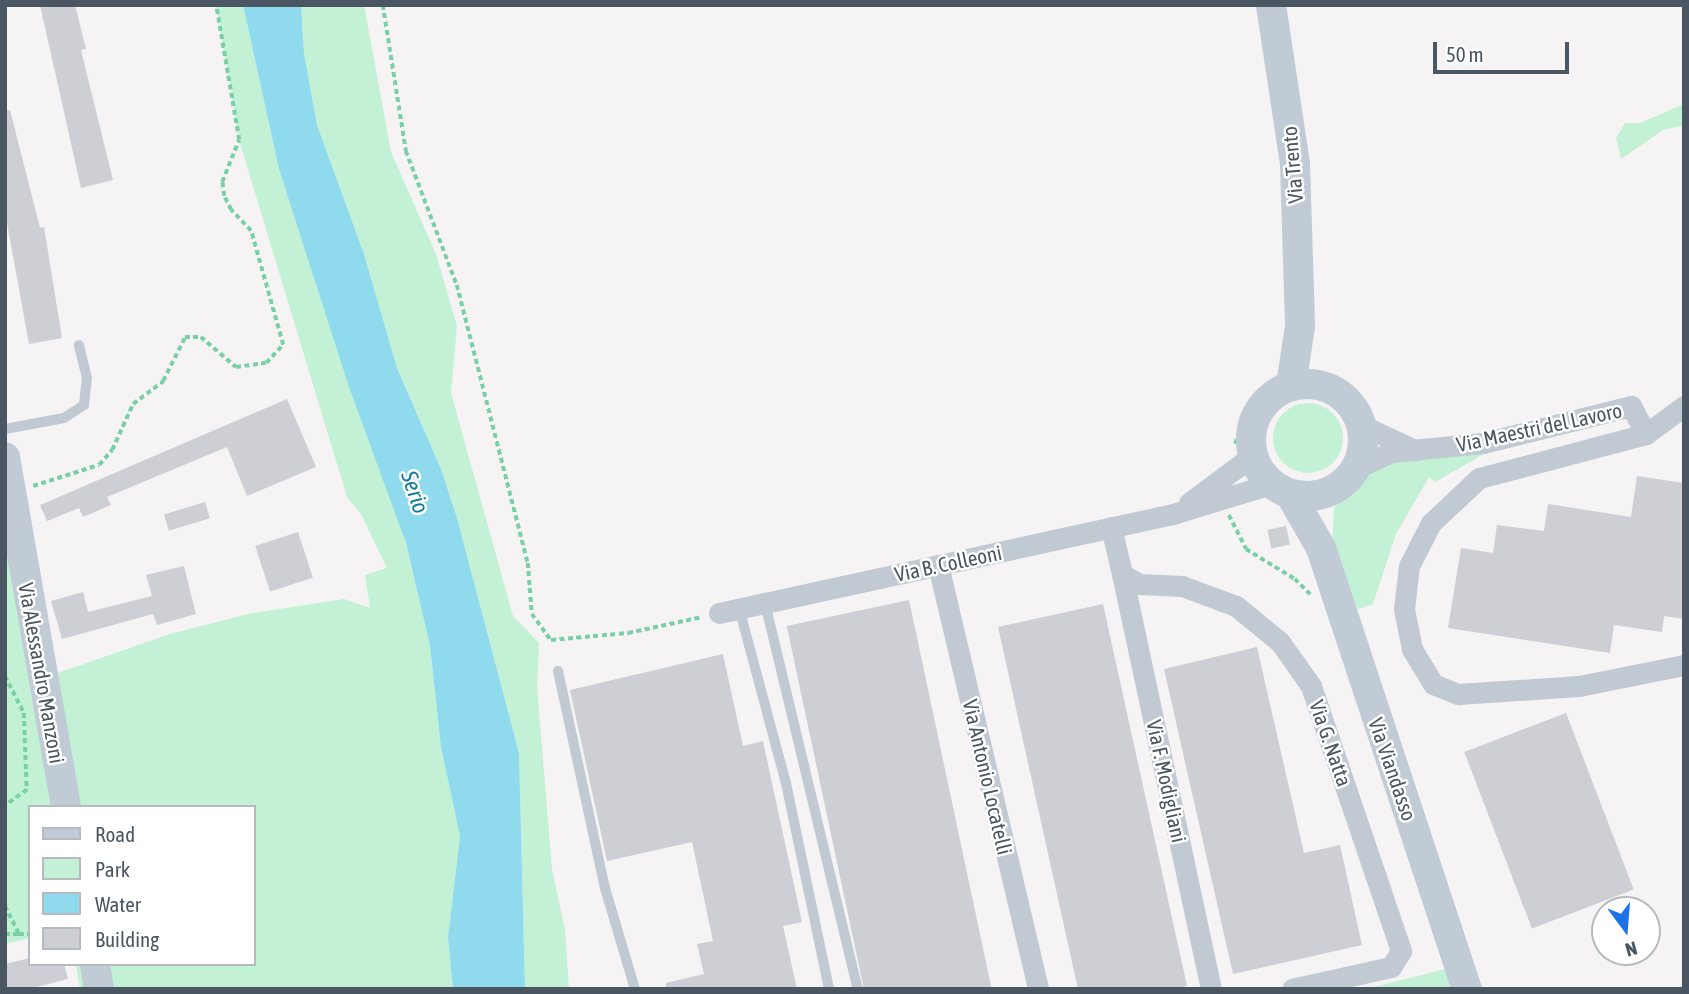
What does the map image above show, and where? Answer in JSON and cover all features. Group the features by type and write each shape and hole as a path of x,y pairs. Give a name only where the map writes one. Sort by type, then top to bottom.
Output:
{"street":[{"name":"Via Trento","path":"1271,5 1295,164 1300,326 1282,385"},
{"name":"Via Trento","path":"1300,326 1323,379 1334,391"},
{"path":"1306,384 1334,391 1355,412 1361,425 1363,440 1355,469 1334,490 1312,496 1281,489 1241,453 1262,405 1282,385 1306,384"},
{"name":"Via Maestri del Lavoro","path":"1355,469 1375,456 1528,434 1631,406 1646,434"},
{"name":"Via Maestri del Lavoro","path":"1684,406 1646,434 1479,478 1431,523 1409,566 1404,609 1412,649 1433,684 1458,694 1579,686 1684,665"},
{"path":"1361,425 1417,450"},
{"name":"Via B. Colleoni","path":"1176,513 1241,453"},
{"name":"Via Alessandro Manzoni","path":"5,457 66,805"},
{"name":"Via B. Colleoni","path":"729,611 1281,489"},
{"name":"Via Viandasso","path":"1281,489 1321,548 1467,989"},
{"path":"1321,548 1334,490"},
{"path":"1111,527 1122,574"},
{"name":"Via Antonio Locatelli","path":"939,565 1038,989"},
{"name":"Via F. Modigliani","path":"1122,574 1211,989"},
{"name":"Via G. Natta","path":"1122,574 1139,584 1182,586 1236,606 1280,642 1311,686 1401,951 1391,967 1292,989"},
{"path":"94,966 99,989"}],"lane":[{"path":"5,429 64,418 84,405 87,377 79,345"},
{"path":"765,603 858,989"},
{"path":"729,611 786,783 830,989"},
{"path":"558,671 605,888 635,989"}],"path":[{"path":"11,493 99,465 112,450 133,404 163,381 185,337 201,337 236,367 266,363 283,345 251,231 231,210 224,196 222,182 239,140 216,5"},
{"path":"383,5 406,151 457,285 528,563 532,614 551,640 628,633 729,611"},
{"path":"1241,453 1245,412 1282,385"},
{"path":"5,676 24,713 27,790 5,806"},
{"path":"5,906 19,934"},
{"path":"5,934 28,934"}],"green space":[{"path":"216,5 243,5 279,169 406,543 430,646 441,746 460,836 448,938 453,989 80,989 76,966 256,966 256,805 28,805 28,938 5,944 5,549 32,546 55,674 170,634 248,614 344,599 370,608 365,575 387,568 361,514 347,497 239,140"},
{"path":"301,5 364,5 391,152 436,254 457,326 451,393 513,616 539,643 537,687 552,869 565,930 569,989 525,989 519,753 457,518 441,469 397,368 364,254 317,125 304,53"},
{"path":"1684,104 1684,125 1663,130 1621,159 1616,138 1625,123 1640,123"},
{"path":"1308,403 1333,413 1343,438 1333,463 1308,473 1283,463 1273,438 1283,413"},
{"path":"1487,452 1435,482 1429,477 1396,534 1373,604 1346,613 1332,548 1334,508 1365,464"},
{"path":"1458,966 1464,989 1365,989"}],"water":[{"name":"Serio","path":"243,5 301,5 304,53 317,125 364,254 397,368 441,469 457,518 519,753 525,989 453,989 448,938 460,836 441,747 430,646 406,543 349,387 279,169"}],"building":[{"path":"40,5 75,5 86,49 81,50 113,180 81,188"},
{"path":"10,110 40,228 44,227 62,338 29,344 5,212 5,111"},
{"path":"287,399 316,467 247,496 227,447 107,497 111,505 83,517 79,508 47,521 40,505"},
{"path":"1637,476 1684,483 1684,619 1664,616 1662,632 1614,625 1610,653 1448,628 1461,548 1493,553 1497,525 1544,531 1548,504 1631,517"},
{"path":"205,502 210,518 169,531 164,515"},
{"path":"1286,526 1290,545 1271,549 1267,530"},
{"path":"298,532 313,578 270,592 255,546"},
{"path":"184,566 196,614 157,625 153,614 62,639 51,601 83,592 88,612 152,596 146,575"},
{"path":"909,600 992,989 864,989 787,626"},
{"path":"1103,604 1187,986 1174,989 1078,989 998,627"},
{"path":"1257,647 1304,853 1340,845 1362,945 1233,974 1164,669"},
{"path":"723,654 743,746 763,741 802,922 783,926 797,989 666,989 666,983 704,974 697,944 713,941 692,842 607,861 570,690"},
{"path":"1566,713 1634,889 1617,896 1591,896 1591,906 1532,929 1464,752"},
{"path":"28,958 28,966 65,966 68,979 29,989 5,989 5,964"}]}
